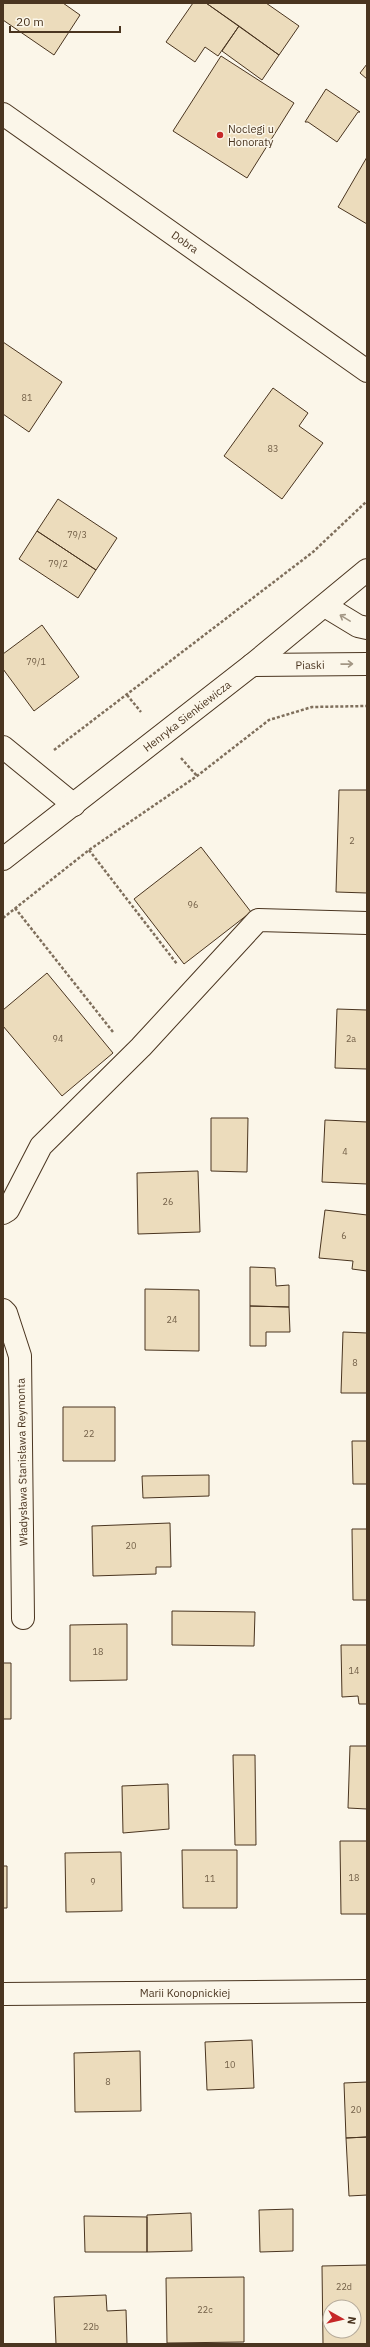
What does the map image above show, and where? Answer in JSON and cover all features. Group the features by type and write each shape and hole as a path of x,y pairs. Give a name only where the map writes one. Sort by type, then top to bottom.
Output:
{"street":[{"name":"Dobra","path":"3,114 367,370"},
{"name":"Henryka Sienkiewicza","path":"3,859 252,666 367,570"},
{"path":"325,606 358,626 367,628"},
{"name":"Piaski","path":"252,666 367,664"},
{"path":"3,747 74,805"},
{"path":"3,1213 8,1210 40,1146 133,1056 258,920 367,923"},
{"name":"Władysława Stanisława Reymonta","path":"3,1310 6,1313 20,1356 24,1618"},
{"name":"Marii Konopnickiej","path":"3,1994 367,1991"}],"path":[{"path":"30,768 313,552 367,501"},
{"path":"3,918 90,850 197,776 269,720 312,707 367,706"},
{"path":"90,850 196,988"},
{"path":"16,908 133,1056"}],"building":[{"path":"3,3 63,3 80,15 54,55 3,20"},
{"path":"193,3 206,3 239,26 218,56 205,47 195,62 166,42"},
{"path":"206,3 266,3 299,26 279,55"},
{"path":"239,26 279,55 262,80 222,51"},
{"path":"221,56 294,103 247,178 173,131"},
{"path":"367,64 367,79 360,73"},
{"path":"326,89 360,112 358,112 337,142 308,122 305,122"},
{"path":"367,157 367,224 338,207"},
{"path":"3,342 62,382 29,432 3,414"},
{"path":"273,388 308,413 299,426 323,443 282,499 224,456"},
{"path":"58,499 117,538 96,570 37,531"},
{"path":"37,531 96,570 78,598 19,559"},
{"path":"42,625 79,677 34,711 3,669 3,654"},
{"path":"339,790 367,790 367,893 336,892"},
{"path":"201,847 251,912 184,964 134,899"},
{"path":"47,973 113,1053 62,1096 3,1026 3,1010"},
{"path":"337,1009 367,1010 367,1069 335,1068"},
{"path":"211,1118 248,1118 247,1172 211,1171"},
{"path":"325,1120 367,1122 367,1184 322,1182"},
{"path":"198,1171 200,1232 138,1234 137,1173"},
{"path":"325,1210 367,1215 367,1271 352,1269 353,1261 319,1258"},
{"path":"250,1267 275,1268 276,1286 289,1285 289,1307 250,1306"},
{"path":"145,1289 199,1290 199,1351 145,1350"},
{"path":"250,1306 289,1307 290,1332 266,1332 266,1346 250,1346"},
{"path":"343,1332 367,1333 367,1393 341,1393"},
{"path":"63,1407 115,1407 115,1461 63,1461"},
{"path":"352,1441 367,1441 367,1484 353,1484"},
{"path":"209,1475 209,1496 143,1498 142,1476"},
{"path":"170,1523 171,1567 156,1567 156,1574 93,1576 92,1526"},
{"path":"352,1529 367,1529 367,1600 353,1600"},
{"path":"172,1611 255,1612 254,1646 172,1645"},
{"path":"127,1624 127,1680 70,1681 70,1625"},
{"path":"341,1645 367,1645 367,1704 359,1704 358,1696 342,1697"},
{"path":"3,1663 11,1663 11,1719 3,1719"},
{"path":"350,1746 367,1746 367,1809 348,1808"},
{"path":"233,1755 255,1755 256,1845 235,1845"},
{"path":"168,1784 169,1829 123,1833 122,1786"},
{"path":"340,1841 367,1841 367,1914 341,1914"},
{"path":"182,1850 237,1850 237,1908 183,1908"},
{"path":"121,1852 122,1911 66,1912 65,1853"},
{"path":"3,1866 7,1866 7,1908 3,1908"},
{"path":"252,2040 254,2088 207,2090 205,2042"},
{"path":"140,2051 141,2111 75,2112 74,2053"},
{"path":"367,2082 367,2137 346,2138 344,2083"},
{"path":"367,2137 367,2195 349,2196 346,2138"},
{"path":"293,2209 293,2251 260,2252 259,2210"},
{"path":"191,2213 192,2251 147,2252 147,2215"},
{"path":"84,2216 147,2217 147,2252 85,2252"},
{"path":"367,2265 367,2344 323,2344 323,2339 362,2339 362,2299 322,2299 322,2266"},
{"path":"244,2277 244,2342 167,2343 166,2278"},
{"path":"106,2295 107,2311 126,2310 127,2344 56,2344 54,2297"}],"place":[{"name":"Noclegi u Honoraty","path":"220,135"}]}
